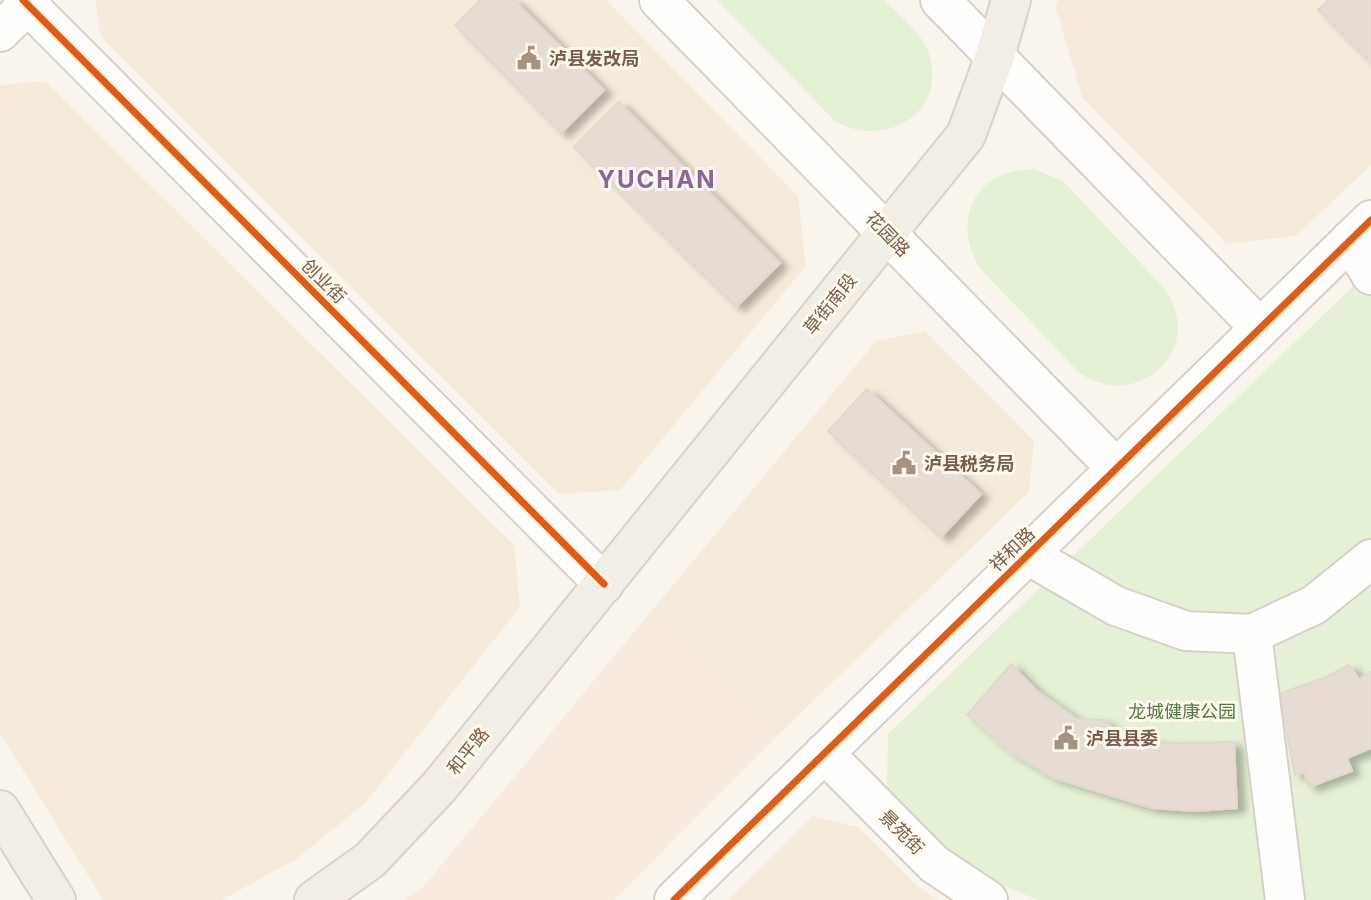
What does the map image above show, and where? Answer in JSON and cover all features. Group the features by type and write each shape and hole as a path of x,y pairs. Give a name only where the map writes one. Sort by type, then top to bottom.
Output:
{"main road":[{"name":"草街南段","path":"604,584 966,135 995,56 1010,0"},
{"name":"和平路","path":"314,900 370,860 439,787 604,584"},
{"path":"0,810 56,900"}],"street":[{"name":"花园路","path":"659,0 1116,468"},
{"path":"940,0 1260,328"},
{"path":"0,32 27,2"},
{"name":"创业街","path":"27,2 604,584"},
{"path":"1360,230 1371,275"},
{"name":"祥和路","path":"674,900 1360,230"},
{"path":"1028,555 1116,606 1186,631 1252,634 1314,605 1371,559"},
{"path":"1252,634 1285,900"},
{"name":"景苑街","path":"824,753 934,864 988,900"}],"shaded area":[{"path":"95,0 606,0 798,196 806,266 620,490 559,494 101,37"},
{"path":"1058,0 1371,0 1371,165 1296,236 1227,244 1082,97 1056,8"},
{"path":"45,81 514,545 520,607 366,802 298,858 222,900 103,900 0,733 0,85"},
{"path":"925,331 1034,441 1029,492 776,737 644,620 876,341"},
{"path":"644,620 776,737 614,900 404,900 425,885"},
{"path":"813,816 858,827 917,886 938,900 728,900"}],"green space":[{"path":"717,0 884,0 919,35 927,49 932,71 930,90 922,106 909,119 893,127 874,131 855,129 835,121"},
{"path":"1034,169 1063,181 1165,289 1176,313 1178,329 1175,346 1163,365 1143,380 1132,384 1107,385 1083,375 979,267 968,231 969,214 974,200 984,187 997,178 1014,171"},
{"name":"龙城健康公园","path":"1371,269 1371,900 1037,900 1003,885 942,845 887,789 888,734"}],"building":[{"name":"泸县发改局","path":"480,0 514,0 604,90 561,133 455,25"},
{"path":"1328,0 1371,0 1371,63 1318,10"},
{"path":"619,102 780,263 736,307 574,147"},
{"name":"泸县税务局","path":"867,389 981,494 941,537 828,431"},
{"name":"泸县县委","path":"1011,664 1036,690 1077,719 1103,720 1121,735 1171,743 1234,742 1237,808 1196,811 1152,808 1054,778 1010,752 967,715"},
{"path":"1349,665 1359,679 1371,672 1371,748 1347,758 1352,771 1309,787 1304,772 1295,775 1279,694 1324,678"}],"cycle path":[{"path":"23,0 604,584"},
{"path":"674,900 1371,220"}],"place":[{"name":"泸县发改局","path":"529,58"},
{"name":"泸县税务局","path":"904,463"},
{"name":"泸县县委","path":"1066,738"}],"district":[{"name":"YUCHAN","path":"657,179"}]}
